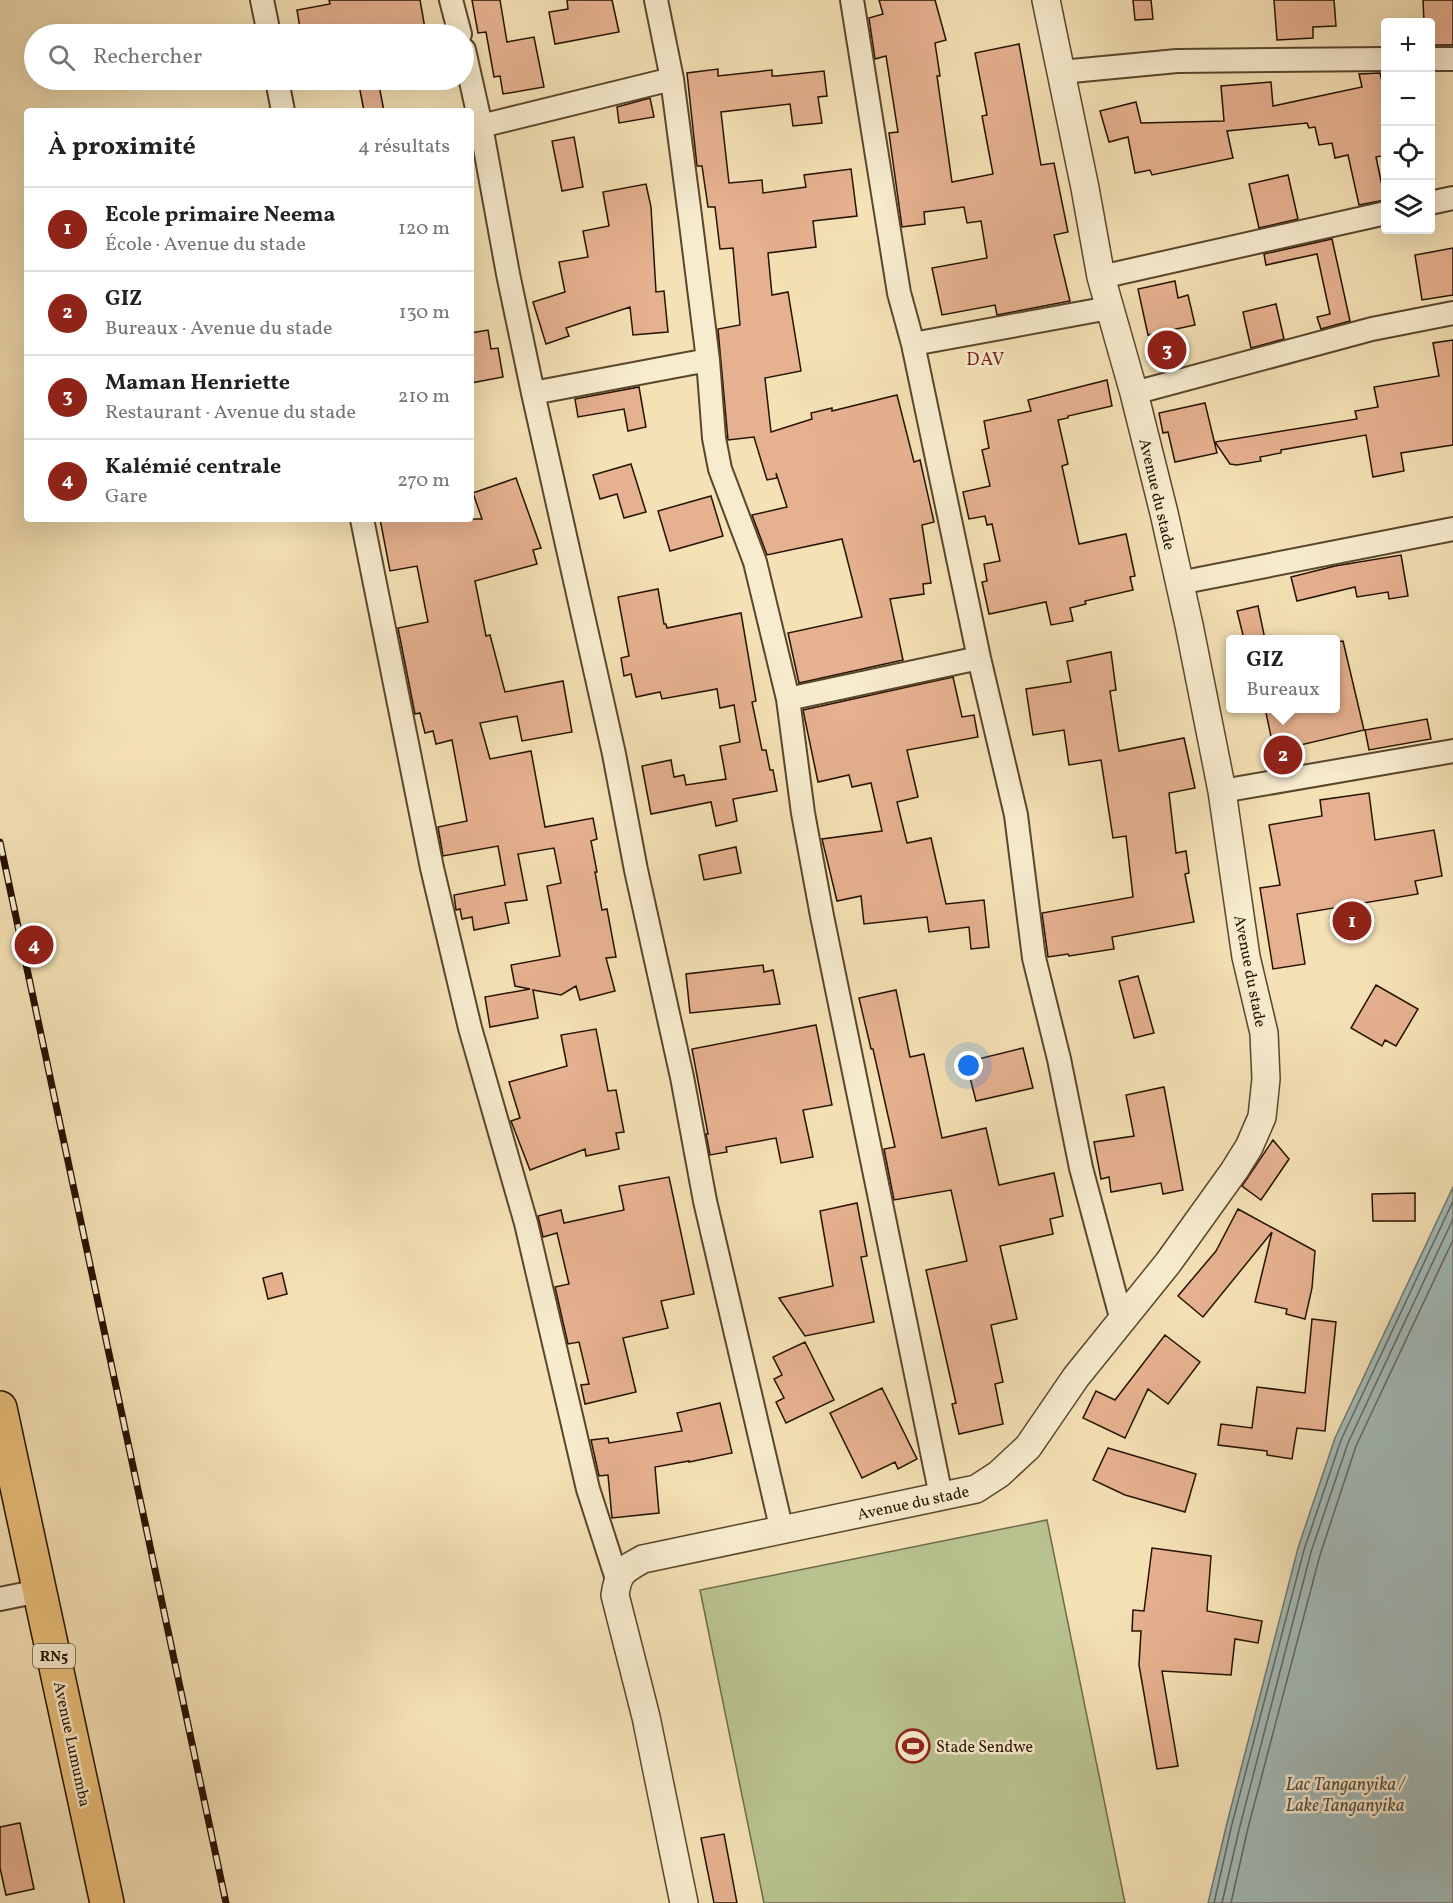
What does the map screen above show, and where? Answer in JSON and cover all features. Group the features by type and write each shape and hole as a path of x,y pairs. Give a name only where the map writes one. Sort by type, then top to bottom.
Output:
{"highway":[{"name":"Avenue Lumumba","path":"0,1408 107,1903"}],"street":[{"path":"262,0 267,24"},
{"path":"451,0 457,24"},
{"path":"656,0 672,79 708,360 714,438 720,470 755,562 788,699 803,813 822,916 941,1496"},
{"path":"852,0 899,293 913,344 979,658 1016,815 1034,958 1059,1059 1081,1168 1122,1320"},
{"name":"Avenue du stade","path":"617,1579 630,1566 643,1559 976,1489 999,1474 1028,1447 1076,1377 1168,1263 1234,1171 1249,1147 1262,1117 1266,1079 1264,1033 1246,957 1222,791 1164,513 1134,393 1101,277 1046,0"},
{"path":"1061,72 1177,61 1381,59"},
{"path":"1435,59 1453,59"},
{"path":"482,126 672,79"},
{"path":"279,90 282,108"},
{"path":"473,90 532,393 614,754 636,870 682,1077 705,1202 782,1531"},
{"path":"1435,202 1453,198"},
{"path":"1101,277 1381,214"},
{"path":"913,344 1109,308"},
{"path":"1134,393 1372,329 1453,313"},
{"path":"532,393 708,360"},
{"path":"363,522 432,868 467,1017 526,1223 588,1489 617,1579 615,1596 646,1717 684,1903"},
{"path":"1179,583 1453,529"},
{"path":"788,699 979,658"},
{"path":"1222,791 1453,751"},
{"path":"0,1599 39,1591"}],"green space":[{"name":"Stade Sendwe","path":"1047,1520 1125,1903 764,1903 700,1590"}],"water":[{"name":"Lac Tanganyika / Lake Tanganyika","path":"1453,1187 1453,1903 1208,1903 1298,1548 1335,1438"}],"building":[{"path":"329,0 420,0 424,24 299,24 297,10 330,4"},
{"path":"472,0 500,0 507,42 534,37 544,87 503,94 500,76 494,77 486,32 478,33"},
{"path":"567,0 612,0 619,32 555,44 549,12 568,9"},
{"path":"879,0 935,0 946,40 935,43 940,76 937,76 952,182 993,174 982,116 987,115 975,53 1019,44 1041,165 1054,163 1068,232 1054,235 1070,301 997,315 995,305 942,315 932,268 987,258 981,221 967,223 964,207 924,212 925,224 902,227 889,133 898,132 886,56 875,59 869,18 883,14"},
{"path":"1133,0 1151,0 1153,19 1135,20"},
{"path":"1274,0 1334,0 1336,26 1313,27 1313,38 1277,40"},
{"path":"1423,0 1453,0 1453,45 1435,45 1435,18 1424,18"},
{"path":"718,69 718,76 772,70 772,76 824,71 827,96 818,97 822,123 793,126 790,104 721,112 729,183 762,180 763,193 806,187 804,175 851,169 857,216 813,221 816,247 768,253 772,295 788,292 801,371 765,378 771,432 812,419 811,413 832,408 832,411 897,395 914,462 920,460 934,522 922,525 931,583 923,584 924,594 890,599 903,660 799,683 788,633 862,617 842,539 767,555 752,515 787,507 776,473 777,478 767,480 754,437 728,440 718,329 740,325 733,248 720,249 715,207 708,207 702,166 697,166 687,73"},
{"path":"1380,73 1381,78 1381,156 1376,157 1381,181 1381,201 1359,205 1348,155 1335,158 1332,143 1319,145 1315,127 1309,128 1307,123 1227,131 1233,158 1152,175 1150,170 1135,173 1128,137 1109,142 1100,111 1136,102 1141,123 1224,121 1221,86 1271,82 1273,106 1362,87 1359,74"},
{"path":"360,90 380,90 383,108 363,108"},
{"path":"650,98 654,117 619,123 617,107"},
{"path":"574,137 583,187 562,191 552,141"},
{"path":"1288,175 1298,219 1259,228 1249,184"},
{"path":"646,184 651,207 656,292 664,291 668,332 633,335 630,307 566,328 569,336 546,344 533,302 565,292 559,262 588,257 583,231 609,226 603,192"},
{"path":"1332,239 1350,321 1321,329 1317,317 1330,314 1317,254 1266,265 1264,254"},
{"path":"1453,248 1453,295 1422,300 1415,255"},
{"path":"1175,281 1178,298 1188,295 1195,325 1148,335 1138,289"},
{"path":"1276,304 1284,339 1251,348 1243,312"},
{"path":"488,330 491,349 498,348 503,377 474,382 474,332"},
{"path":"1453,340 1453,445 1401,453 1404,471 1373,477 1366,435 1281,450 1281,453 1260,457 1261,461 1237,465 1230,464 1215,442 1357,419 1355,411 1378,407 1374,387 1439,376 1433,343"},
{"path":"1107,380 1112,406 1058,420 1068,464 1062,466 1079,544 1126,534 1135,576 1130,577 1133,590 1085,601 1086,604 1070,608 1073,621 1051,625 1046,602 989,614 982,582 987,581 984,564 1000,561 992,524 987,525 985,516 969,519 963,492 990,486 982,450 989,448 984,421 1031,411 1028,400"},
{"path":"639,387 646,427 628,431 624,409 578,417 575,399"},
{"path":"1205,403 1217,453 1175,462 1168,432 1163,433 1159,413"},
{"path":"631,464 646,512 624,518 617,494 600,499 593,475"},
{"path":"516,478 541,548 533,550 537,564 475,581 486,636 490,635 505,692 563,681 572,732 522,741 517,716 480,723 490,759 531,751 545,827 593,818 597,839 591,841 597,872 595,872 602,910 607,909 616,957 606,958 615,991 580,1000 576,986 561,995 533,990 538,1018 490,1027 485,997 530,989 515,986 511,965 560,956 547,886 561,883 554,848 518,854 527,900 505,903 509,923 474,930 472,917 462,919 460,909 456,910 454,895 505,885 498,846 443,856 438,827 467,821 452,740 436,744 433,731 425,733 420,713 415,714 398,628 428,622 417,566 390,571 381,522 474,522 474,519 482,519 474,493"},
{"path":"711,496 723,536 670,551 658,511"},
{"path":"1401,555 1408,596 1389,599 1388,592 1357,597 1355,587 1297,601 1291,577 1335,566"},
{"path":"658,589 664,624 667,628 741,613 756,701 752,702 762,750 766,750 777,791 733,799 737,821 716,826 711,802 651,814 642,766 671,760 674,777 684,775 686,785 726,779 720,746 740,742 734,705 720,708 717,689 662,699 660,692 636,697 631,674 624,676 621,658 629,656 618,597"},
{"path":"1258,606 1264,635 1243,635 1237,611"},
{"path":"1340,641 1343,641 1364,730 1296,746 1299,760 1277,765 1266,713 1340,713"},
{"path":"1111,652 1116,690 1110,691 1119,751 1184,738 1195,788 1169,793 1176,853 1186,851 1189,873 1185,874 1194,922 1112,937 1114,949 1048,957 1042,913 1133,897 1126,836 1113,838 1101,760 1069,765 1064,730 1033,735 1026,689 1071,682 1067,661"},
{"path":"953,677 962,717 974,715 978,737 907,750 918,797 897,802 907,843 931,838 946,904 984,900 989,947 971,949 969,927 929,932 927,917 864,924 861,896 837,901 822,839 882,831 871,783 852,787 849,775 818,782 803,710"},
{"path":"1427,719 1431,739 1369,750 1365,730"},
{"path":"1369,793 1375,840 1434,830 1442,876 1415,881 1418,894 1297,914 1305,964 1273,969 1260,888 1280,885 1269,825 1322,816 1320,800"},
{"path":"736,847 741,873 704,880 699,855"},
{"path":"763,965 764,972 773,970 780,1004 690,1013 686,974"},
{"path":"1138,976 1154,1033 1134,1038 1119,981"},
{"path":"1376,985 1418,1009 1396,1046 1385,1040 1382,1046 1351,1028"},
{"path":"896,990 910,1057 924,1054 942,1138 986,1128 999,1185 1054,1173 1063,1216 1050,1219 1053,1234 1000,1246 1017,1319 991,1325 1003,1382 995,1384 1003,1424 959,1434 952,1404 956,1403 926,1270 967,1261 951,1190 894,1200 884,1149 895,1147 859,998"},
{"path":"816,1025 832,1105 803,1110 813,1157 781,1163 776,1138 726,1147 727,1152 710,1155 692,1049"},
{"path":"596,1029 608,1091 616,1090 624,1132 616,1133 619,1149 586,1156 585,1149 530,1170 511,1121 520,1118 509,1082 567,1066 561,1035"},
{"path":"1023,1048 1033,1088 976,1101 966,1062"},
{"path":"1164,1087 1183,1190 1163,1194 1161,1183 1111,1192 1109,1177 1101,1179 1094,1142 1134,1136 1126,1095"},
{"path":"1273,1140 1289,1159 1261,1200 1242,1186"},
{"path":"669,1177 694,1294 661,1301 668,1328 623,1338 636,1392 585,1404 581,1385 589,1384 579,1342 568,1344 555,1287 569,1284 557,1233 543,1237 538,1216 561,1210 564,1223 624,1210 619,1186"},
{"path":"1415,1193 1415,1221 1373,1221 1372,1194"},
{"path":"857,1203 867,1256 861,1257 874,1322 805,1336 779,1298 833,1286 820,1211"},
{"path":"1238,1209 1315,1251 1312,1288 1305,1319 1286,1314 1287,1309 1255,1302 1272,1232 1203,1317 1178,1296 1216,1251"},
{"path":"282,1273 287,1294 268,1299 263,1278"},
{"path":"1312,1319 1336,1322 1325,1431 1297,1428 1292,1459 1267,1455 1267,1451 1218,1445 1221,1424 1252,1428 1257,1387 1305,1393"},
{"path":"1165,1335 1200,1362 1168,1404 1148,1389 1125,1438 1083,1418 1096,1391 1115,1400"},
{"path":"805,1342 834,1400 786,1423 776,1402 784,1398 774,1379 782,1375 773,1357"},
{"path":"882,1388 917,1459 898,1469 895,1462 862,1478 830,1413"},
{"path":"720,1403 732,1453 655,1467 659,1513 612,1518 608,1475 599,1476 591,1440 608,1438 609,1443 682,1431 677,1413"},
{"path":"1108,1448 1196,1474 1185,1512 1125,1495 1093,1480"},
{"path":"1152,1548 1211,1556 1207,1611 1262,1621 1258,1643 1235,1639 1231,1675 1162,1671 1178,1766 1157,1769 1139,1665 1141,1631 1132,1631 1133,1610 1144,1611"},
{"path":"20,1823 34,1889 6,1895 0,1868 0,1827"},
{"path":"724,1834 737,1903 714,1903 701,1838"}],"railway":[{"path":"0,842 226,1903"}],"place":[{"name":"Maman Henriette","path":"1167,350"},
{"name":"GIZ","path":"1283,755"},
{"name":"Ecole primaire Neema","path":"1352,921"},
{"name":"Kalémié centrale","path":"34,945"},
{"name":"Stade Sendwe","path":"913,1746"}],"district":[{"name":"DAV","path":"986,359"}]}
